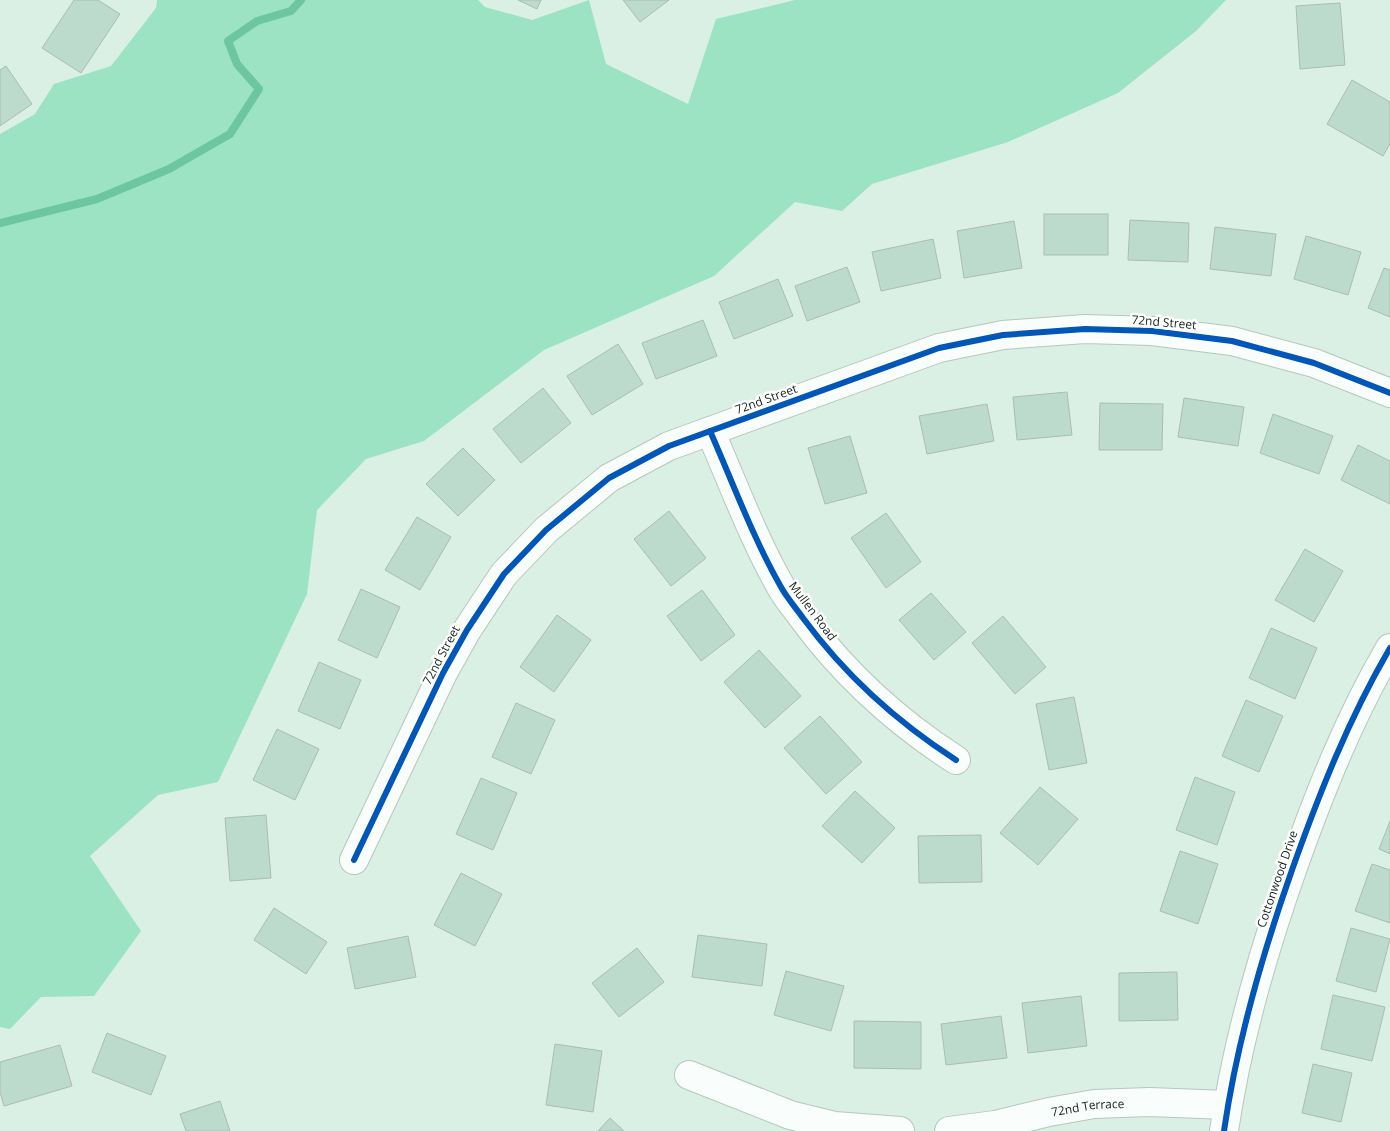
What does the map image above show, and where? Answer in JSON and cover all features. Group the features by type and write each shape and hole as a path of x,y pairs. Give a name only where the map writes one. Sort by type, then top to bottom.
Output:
{"street":[{"name":"72nd Street","path":"354,860 443,673 467,630 504,574 546,530 609,478 669,446 939,348 1003,335 1084,329 1152,331 1232,341 1314,363 1390,394"},
{"name":"Mullen Road","path":"710,431 763,553 782,589 819,640 876,701 919,736 956,760"},
{"name":"Cottonwood Drive","path":"1226,1118 1264,950 1310,818 1365,691 1390,648"},
{"path":"689,1075 790,1115 835,1126 900,1131"},
{"name":"72nd Terrace","path":"949,1131 995,1126 1049,1112 1094,1104 1149,1102 1226,1118"}],"green space":[{"path":"157,0 478,0 485,7 532,20 589,0 606,64 688,104 716,19 795,0 1226,0 1196,31 1118,93 1008,142 872,184 842,211 795,202 714,276 544,350 424,441 366,459 317,510 307,594 218,782 158,795 90,856 141,931 94,996 41,997 10,1029 0,1027 0,134 35,114 54,84 111,66 156,8"}],"building":[{"path":"74,0 98,0 120,14 81,73 42,48"},
{"path":"518,0 541,0 537,9"},
{"path":"623,0 669,0 640,22"},
{"path":"1340,3 1345,65 1300,69 1296,6"},
{"path":"6,66 32,104 0,126 0,70"},
{"path":"1352,80 1390,102 1390,144 1383,156 1327,124"},
{"path":"1044,214 1108,214 1108,255 1044,255"},
{"path":"1130,220 1189,223 1188,262 1128,260"},
{"path":"1014,221 1022,268 964,278 957,231"},
{"path":"1215,227 1276,234 1271,276 1210,269"},
{"path":"1306,236 1361,252 1348,295 1294,279"},
{"path":"933,239 941,278 881,291 872,252"},
{"path":"847,267 860,302 807,321 795,286"},
{"path":"1384,268 1390,270 1390,317 1368,308"},
{"path":"778,279 793,316 734,339 719,302"},
{"path":"703,320 717,356 656,379 642,343"},
{"path":"618,344 643,384 592,415 567,376"},
{"path":"543,388 571,423 521,463 493,429"},
{"path":"1067,392 1072,435 1017,440 1013,397"},
{"path":"1184,398 1244,407 1238,446 1178,437"},
{"path":"1100,403 1163,404 1162,450 1099,450"},
{"path":"987,404 994,441 927,454 919,416"},
{"path":"1273,414 1333,436 1319,474 1260,453"},
{"path":"850,436 867,493 825,504 808,448"},
{"path":"1358,445 1390,461 1390,504 1341,480"},
{"path":"463,448 495,480 458,516 426,484"},
{"path":"669,511 706,558 671,586 634,539"},
{"path":"886,513 921,562 886,588 851,538"},
{"path":"417,517 451,537 420,590 385,570"},
{"path":"1305,549 1343,571 1314,622 1275,600"},
{"path":"361,589 400,607 377,658 338,640"},
{"path":"702,590 735,635 701,661 667,616"},
{"path":"931,593 966,632 934,660 899,620"},
{"path":"557,615 591,640 554,692 520,667"},
{"path":"1003,616 1046,667 1015,694 972,643"},
{"path":"1271,628 1317,648 1295,699 1249,678"},
{"path":"759,650 801,696 765,728 724,682"},
{"path":"319,662 361,680 340,729 298,711"},
{"path":"1074,697 1087,763 1049,770 1036,704"},
{"path":"1246,700 1283,716 1259,772 1222,756"},
{"path":"516,703 555,720 531,774 492,757"},
{"path":"820,716 862,762 826,794 784,748"},
{"path":"277,729 319,749 295,800 253,780"},
{"path":"1195,777 1235,792 1217,845 1176,830"},
{"path":"481,778 517,793 493,850 456,834"},
{"path":"1040,787 1078,819 1038,865 1000,833"},
{"path":"855,791 895,828 862,863 822,826"},
{"path":"266,815 271,878 230,881 225,818"},
{"path":"1390,821 1390,854 1379,849"},
{"path":"981,835 982,882 919,883 918,836"},
{"path":"1180,851 1218,864 1198,924 1160,911"},
{"path":"1372,864 1390,870 1390,923 1355,911"},
{"path":"461,873 502,894 475,946 434,925"},
{"path":"274,908 327,942 306,974 254,940"},
{"path":"1351,928 1390,939 1376,992 1336,981"},
{"path":"698,935 767,944 762,986 692,977"},
{"path":"408,936 416,977 355,989 347,948"},
{"path":"637,948 664,982 619,1017 592,983"},
{"path":"786,971 844,986 831,1031 774,1015"},
{"path":"1177,972 1178,1020 1119,1021 1119,973"},
{"path":"1333,995 1385,1007 1372,1061 1321,1049"},
{"path":"1081,996 1087,1046 1028,1053 1022,1003"},
{"path":"1001,1016 1007,1058 946,1065 941,1024"},
{"path":"854,1021 921,1022 921,1069 854,1068"},
{"path":"107,1033 166,1056 151,1095 92,1072"},
{"path":"555,1044 602,1051 593,1112 546,1105"},
{"path":"60,1045 72,1086 4,1106 0,1092 0,1062"},
{"path":"1313,1064 1352,1073 1341,1122 1302,1113"},
{"path":"220,1101 230,1131 186,1131 180,1114"},
{"path":"610,1118 624,1131 598,1131"}],"waterway":[{"path":"0,223 97,199 169,169 230,134 259,89 237,64 228,41 257,21 291,11 301,0"}],"cycle path":[{"path":"354,860 443,673 467,630 504,574 546,530 609,478 669,446 939,348 1003,335 1085,329 1152,331 1232,341 1314,363 1390,393"},
{"path":"710,431 761,549 781,587 792,603 819,639 854,678 913,730 956,760"},
{"path":"1224,1131 1243,1031 1281,902 1313,813 1348,729 1390,648"}]}
